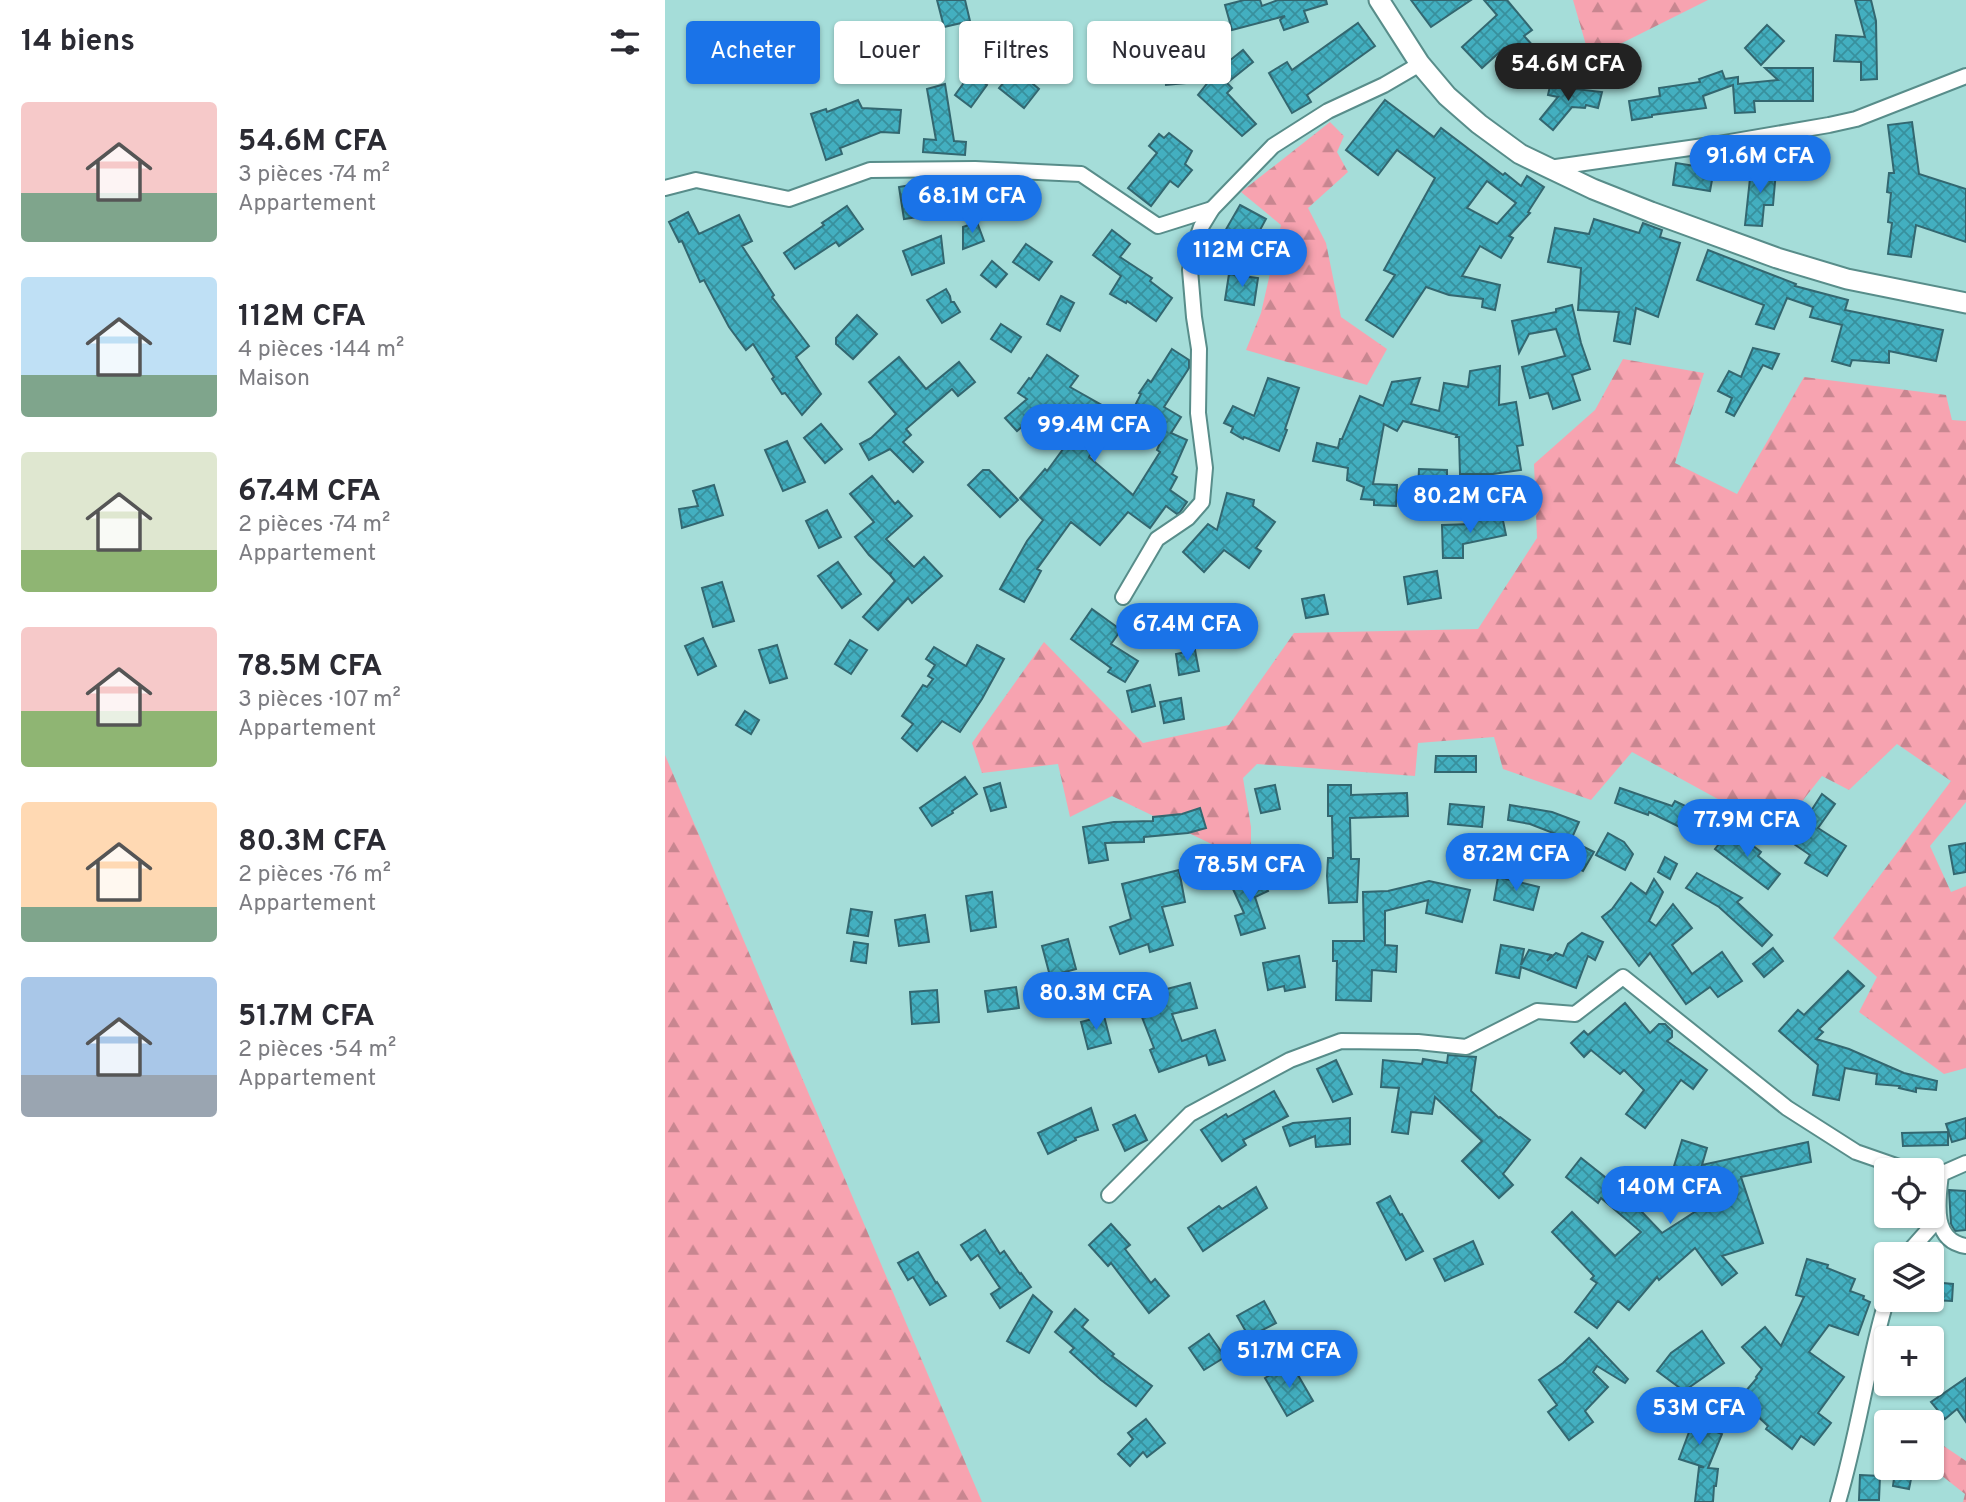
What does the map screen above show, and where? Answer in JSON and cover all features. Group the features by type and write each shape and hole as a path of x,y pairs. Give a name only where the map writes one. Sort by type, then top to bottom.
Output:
{"main road":[{"path":"1379,0 1420,64 1447,96 1520,154 1593,189 1777,258 1847,279 1966,303"}],"street":[{"path":"1123,597 1157,539 1188,518 1202,502 1205,468 1198,413 1199,349 1190,270 1201,227 1212,209 1273,146 1328,111 1384,85 1420,64"},
{"path":"1548,168 1829,125 1856,119 1966,76"},
{"path":"665,188 697,180 789,199 870,170 975,169 1081,174 1158,226 1212,209"},
{"path":"1109,1195 1190,1114 1290,1060 1341,1041 1417,1042 1466,1047 1537,1011 1575,1014 1623,978 1787,1108 1856,1152 1874,1158"},
{"path":"1944,1171 1966,1163"},
{"path":"1918,1242 1930,1228"},
{"path":"1942,1228 1957,1245 1966,1246"},
{"path":"1837,1502 1846,1476 1875,1335 1882,1312"}],"green space":[{"path":"1573,0 1708,0 1590,59"},
{"path":"1330,122 1344,136 1337,152 1348,172 1308,208 1326,243 1341,317 1387,349 1367,385 1246,350 1261,313 1281,225 1241,192"},
{"path":"1623,359 1704,373 1675,463 1737,494 1804,377 1946,395 1952,420 1966,421 1966,802 1930,846 1951,892 1966,886 1966,1068 1944,1074 1859,1012 1877,977 1833,938 1951,781 1897,744 1849,790 1822,776 1778,832 1632,752 1591,800 1503,769 1494,737 1418,743 1415,776 1257,764 1243,778 1251,827 1251,849 1224,850 1112,796 1070,817 1058,764 982,773 972,743 1044,642 1143,743 1229,725 1294,633 1478,629 1537,538 1534,464 1595,410"},
{"path":"665,755 982,1502 665,1502"},
{"path":"1944,1446 1966,1461 1966,1502 1963,1502 1965,1494 1944,1477"}],"building":[{"path":"937,0 965,0 970,21 959,21 959,24 945,27 945,21 942,21"},
{"path":"1244,0 1260,0 1262,6 1278,0 1326,0 1327,4 1304,11 1308,22 1284,30 1280,20 1285,16 1232,30 1225,5"},
{"path":"1411,0 1471,0 1431,27"},
{"path":"1484,0 1507,0 1532,30 1524,36 1546,60 1529,75 1504,48 1482,68 1462,47 1497,15"},
{"path":"1855,0 1871,0 1876,21 1877,79 1861,80 1861,62 1834,61 1836,35 1865,37"},
{"path":"1358,23 1375,46 1307,95 1311,102 1292,113 1269,73 1287,62 1292,70"},
{"path":"1767,25 1784,41 1761,65 1745,48"},
{"path":"1243,50 1253,62 1231,80 1231,60"},
{"path":"1765,68 1813,68 1813,101 1754,101 1755,112 1735,113 1733,85 1703,96 1706,108 1632,120 1629,101 1660,96 1659,88 1700,82 1699,79 1722,71 1725,79 1738,77 1738,84 1778,80"},
{"path":"945,84 954,141 966,142 965,155 923,152 924,139 936,140 927,89"},
{"path":"963,84 987,85 971,107 955,95"},
{"path":"1002,84 1033,84 1039,89 1024,108 999,88"},
{"path":"1207,84 1228,84 1232,88 1227,93 1256,124 1242,136 1198,95"},
{"path":"1550,86 1602,92 1598,108 1586,105 1585,108 1572,107 1553,130 1540,119 1558,97 1548,95"},
{"path":"858,100 862,108 901,110 899,133 881,132 840,148 842,154 826,160 811,114 826,109 827,112"},
{"path":"1385,100 1434,137 1441,128 1521,186 1527,176 1544,187 1528,212 1530,213 1509,236 1513,238 1501,258 1480,246 1462,276 1500,285 1495,310 1482,307 1483,299 1449,295 1426,287 1393,337 1366,320 1395,275 1384,270 1435,178 1397,150 1378,175 1346,150","holes":["1487,181 1516,203 1497,224 1467,208"]},
{"path":"1912,122 1919,174 1966,189 1966,242 1916,225 1911,257 1888,254 1892,223 1888,222 1891,193 1887,192 1889,173 1894,173 1888,125"},
{"path":"1169,133 1192,151 1185,164 1192,170 1178,187 1170,181 1151,206 1128,188 1157,153 1149,146 1159,134 1164,138"},
{"path":"1676,163 1714,169 1710,191 1673,185"},
{"path":"1751,169 1776,171 1773,205 1764,205 1762,226 1745,225"},
{"path":"933,181 938,214 904,219 899,187"},
{"path":"964,182 996,183 995,205 964,210"},
{"path":"1240,205 1266,219 1248,252 1221,238"},
{"path":"847,206 863,229 839,246 836,242 795,269 784,253"},
{"path":"688,212 699,234 739,215 752,241 742,246 774,295 772,297 809,346 796,357 821,394 802,415 785,393 782,394 753,344 746,350 729,327 704,280 700,282 682,241 679,242 669,222"},
{"path":"1594,219 1639,233 1643,223 1662,230 1660,237 1680,243 1658,317 1636,308 1630,344 1614,341 1619,312 1578,310 1581,268 1548,262 1555,228 1589,234"},
{"path":"977,222 984,241 963,249 963,227"},
{"path":"1112,230 1130,244 1120,257 1152,278 1150,281 1172,298 1156,321 1127,301 1126,303 1110,294 1121,276 1093,255"},
{"path":"941,236 944,263 912,275 903,251"},
{"path":"1026,244 1052,262 1039,280 1013,262"},
{"path":"1708,250 1796,284 1795,286 1848,300 1845,310 1943,330 1936,361 1889,351 1889,363 1852,360 1850,366 1832,361 1842,325 1810,317 1813,307 1787,298 1774,329 1756,324 1764,305 1697,280"},
{"path":"992,261 1007,274 996,287 981,275"},
{"path":"1229,274 1258,278 1254,305 1225,300"},
{"path":"946,289 951,302 954,302 960,312 942,323 927,300"},
{"path":"1061,296 1074,303 1060,331 1047,324"},
{"path":"1572,305 1590,369 1572,375 1580,400 1553,409 1548,393 1530,398 1522,367 1565,356 1556,329 1529,334 1519,353 1512,321 1556,312 1556,309"},
{"path":"857,315 877,334 853,359 836,344 836,338"},
{"path":"1001,324 1021,337 1011,352 991,339"},
{"path":"1753,348 1779,354 1772,369 1763,365 1734,416 1726,412 1732,398 1718,391 1729,371 1741,377"},
{"path":"1172,349 1189,360 1189,368 1164,407 1181,417 1171,433 1187,440 1172,474 1177,477 1170,490 1187,502 1180,512 1177,514 1166,506 1150,528 1128,512 1100,545 1071,522 1037,569 1041,571 1024,602 1000,589 1027,541 1043,520 1020,498 1045,469 1047,471 1077,430 1042,409 1017,431 1005,418 1027,399 1018,393 1047,355 1078,376 1070,387 1114,412 1089,457 1133,495 1160,452 1157,450 1161,441 1126,423 1141,394 1139,393 1148,380 1151,382"},
{"path":"899,357 926,389 959,362 975,382 958,396 952,389 906,429 911,435 903,442 923,462 913,472 890,449 869,460 860,444 871,438 896,414 869,382"},
{"path":"1500,366 1499,405 1516,402 1523,445 1517,446 1521,470 1493,474 1460,474 1457,435 1403,421 1397,431 1384,424 1373,484 1397,485 1396,506 1374,505 1374,500 1361,499 1364,487 1347,480 1348,468 1313,461 1317,443 1338,448 1360,396 1383,406 1392,382 1420,378 1411,404 1439,411 1444,383 1468,387 1470,371"},
{"path":"1268,378 1299,388 1279,451 1244,437 1243,439 1231,432 1233,427 1224,423 1233,406 1254,416"},
{"path":"821,424 842,449 825,463 804,438"},
{"path":"787,441 805,482 783,491 765,450"},
{"path":"1419,469 1447,470 1447,491 1418,490"},
{"path":"983,470 989,470 1018,500 1000,517 968,485"},
{"path":"872,476 895,504 898,501 912,516 886,539 914,567 924,557 942,576 912,603 908,598 878,630 863,617 895,581 891,573 869,555 855,537 874,522 850,494"},
{"path":"714,485 723,515 682,528 679,509 698,506 693,491"},
{"path":"1227,493 1254,500 1253,506 1275,522 1256,548 1261,551 1249,568 1224,550 1204,572 1183,552 1208,524 1217,530"},
{"path":"827,510 841,537 819,548 806,521"},
{"path":"1502,516 1506,535 1463,544 1463,558 1443,558 1442,525 1473,524 1472,521"},
{"path":"838,562 861,594 842,608 818,576"},
{"path":"1437,571 1441,598 1408,604 1404,577"},
{"path":"722,582 734,621 713,627 702,588"},
{"path":"1324,595 1328,614 1306,618 1302,599"},
{"path":"1092,609 1121,630 1111,644 1138,661 1125,682 1108,672 1111,668 1071,639"},
{"path":"703,638 716,666 698,675 685,646"},
{"path":"850,640 867,650 851,674 835,664"},
{"path":"777,645 787,678 770,683 759,650"},
{"path":"977,645 1004,659 982,699 960,732 942,721 917,751 902,738 913,724 902,716 923,685 927,687 933,679 928,676 935,665 926,659 934,647 966,666"},
{"path":"1195,650 1199,671 1179,675 1176,654"},
{"path":"1150,685 1155,706 1132,712 1127,691"},
{"path":"1181,698 1184,719 1164,723 1160,702"},
{"path":"745,711 759,720 751,734 736,725"},
{"path":"1436,756 1476,756 1476,772 1435,772"},
{"path":"965,777 977,794 932,826 920,808"},
{"path":"1000,783 1006,807 991,811 984,788"},
{"path":"1275,785 1280,809 1261,813 1255,789"},
{"path":"1328,785 1351,785 1351,795 1407,793 1408,816 1350,818 1351,859 1359,859 1357,902 1329,903 1328,858 1333,858 1332,816 1328,816"},
{"path":"1620,788 1672,806 1675,801 1702,814 1692,833 1649,812 1648,815 1615,803"},
{"path":"1822,794 1835,804 1818,828 1846,846 1827,876 1805,863 1810,855 1791,842"},
{"path":"1450,804 1484,807 1482,827 1448,824"},
{"path":"1510,805 1552,812 1579,822 1571,840 1530,824 1508,820"},
{"path":"1200,808 1206,828 1188,833 1144,837 1144,842 1105,843 1108,860 1089,863 1083,827 1114,822 1153,821 1153,817 1182,814"},
{"path":"1731,829 1761,852 1758,856 1780,874 1768,889 1715,849"},
{"path":"1608,833 1624,842 1633,854 1625,870 1596,855"},
{"path":"1576,843 1594,852 1583,871 1565,862"},
{"path":"1966,843 1966,872 1954,874 1949,846"},
{"path":"1665,857 1677,864 1670,879 1658,872"},
{"path":"1179,870 1185,902 1162,907 1173,945 1150,952 1148,944 1120,954 1110,927 1131,919 1122,884"},
{"path":"1697,873 1742,898 1737,902 1772,935 1762,946 1719,907 1686,888"},
{"path":"1260,874 1268,891 1255,897 1265,928 1241,935 1235,916 1244,913 1232,887"},
{"path":"1498,877 1539,887 1533,910 1494,900"},
{"path":"1654,879 1663,892 1649,921 1656,926 1673,904 1692,928 1672,945 1692,974 1722,952 1742,981 1718,997 1710,987 1686,1004 1650,953 1639,966 1602,917 1612,909 1631,883 1646,894"},
{"path":"1429,881 1470,890 1462,922 1426,913 1428,900 1385,911 1385,945 1397,946 1396,972 1372,970 1371,1001 1336,1000 1337,961 1333,961 1333,941 1364,941 1363,892 1388,891"},
{"path":"992,892 996,927 971,931 966,896"},
{"path":"851,909 872,912 868,936 847,933"},
{"path":"925,915 929,942 899,946 895,920"},
{"path":"1582,933 1603,942 1595,960 1588,956 1576,988 1521,967 1519,978 1496,973 1501,945 1524,949 1521,965 1529,950 1551,955 1547,961 1556,953 1563,956 1568,944"},
{"path":"1068,939 1076,969 1050,976 1042,946"},
{"path":"854,942 868,944 866,963 851,961"},
{"path":"1773,948 1783,961 1764,977 1753,964"},
{"path":"1299,956 1305,987 1285,991 1284,986 1268,990 1263,963"},
{"path":"1848,971 1864,986 1819,1029 1823,1032 1816,1039 1849,1049 1904,1073 1937,1081 1936,1090 1916,1088 1916,1092 1899,1088 1900,1086 1876,1084 1877,1074 1845,1068 1839,1100 1813,1095 1818,1065 1779,1031 1798,1010 1804,1015"},
{"path":"1155,980 1159,991 1190,983 1197,1008 1172,1014 1182,1041 1215,1030 1225,1060 1209,1065 1206,1055 1159,1072 1150,1050 1154,1048 1131,989"},
{"path":"1016,987 1019,1008 988,1012 985,991"},
{"path":"937,990 939,1022 912,1024 910,992"},
{"path":"1625,1003 1650,1033 1659,1024 1665,1024 1672,1031 1672,1037 1667,1041 1707,1070 1693,1089 1681,1080 1645,1128 1626,1114 1644,1090 1624,1070 1620,1074 1591,1050 1584,1057 1571,1043 1584,1031 1588,1035"},
{"path":"1104,1016 1111,1043 1088,1049 1081,1022"},
{"path":"1448,1055 1476,1057 1471,1091 1499,1118 1530,1140 1503,1174 1513,1185 1499,1198 1462,1161 1482,1141 1435,1097 1432,1114 1411,1112 1408,1134 1392,1132 1399,1088 1381,1087 1383,1060 1422,1064 1423,1059 1447,1063"},
{"path":"1336,1060 1352,1094 1333,1102 1317,1069"},
{"path":"1274,1091 1288,1116 1243,1140 1246,1145 1222,1161 1201,1130 1226,1114 1228,1117"},
{"path":"1091,1108 1098,1130 1075,1138 1076,1140 1048,1154 1038,1133"},
{"path":"1135,1115 1147,1140 1125,1151 1113,1125"},
{"path":"1350,1118 1350,1144 1316,1147 1315,1136 1290,1146 1283,1127 1293,1123"},
{"path":"1966,1118 1966,1138 1952,1142 1946,1124"},
{"path":"1948,1132 1948,1145 1903,1146 1902,1133"},
{"path":"1682,1140 1707,1148 1702,1165 1808,1142 1811,1162 1741,1177 1763,1243 1722,1256 1737,1273 1722,1285 1695,1248 1659,1280 1657,1277 1629,1310 1618,1301 1597,1328 1575,1312 1597,1283 1591,1279 1594,1276 1552,1232 1572,1212 1615,1256 1641,1232 1601,1198 1598,1203 1566,1177 1581,1158 1644,1205 1640,1210 1662,1233 1707,1204 1693,1182 1671,1176"},
{"path":"1256,1187 1267,1208 1203,1251 1188,1228 1219,1206 1222,1209"},
{"path":"1949,1190 1966,1191 1966,1230 1955,1231 1951,1224"},
{"path":"1390,1196 1423,1251 1406,1260 1377,1203"},
{"path":"1111,1224 1130,1245 1125,1249 1151,1283 1155,1279 1169,1296 1149,1313 1111,1263 1108,1266 1089,1245"},
{"path":"985,1230 1000,1254 1004,1251 1031,1287 1000,1308 991,1294 1000,1288 978,1255 971,1260 961,1245"},
{"path":"1473,1241 1483,1264 1445,1281 1434,1259"},
{"path":"918,1252 946,1296 930,1305 913,1277 908,1280 898,1263"},
{"path":"1807,1259 1828,1265 1827,1268 1855,1279 1850,1291 1864,1296 1863,1299 1870,1302 1858,1335 1829,1325 1809,1352 1844,1377 1818,1413 1831,1423 1814,1445 1801,1436 1792,1449 1766,1429 1768,1426 1739,1399 1762,1369 1742,1347 1765,1327 1781,1346 1804,1297 1796,1295"},
{"path":"1944,1283 1953,1284 1952,1301 1944,1301"},
{"path":"1033,1295 1052,1312 1029,1353 1007,1341"},
{"path":"1264,1301 1276,1323 1249,1337 1237,1316"},
{"path":"1075,1309 1088,1320 1082,1327 1114,1354 1112,1356 1152,1386 1136,1406 1070,1352 1074,1348 1055,1332"},
{"path":"1702,1331 1724,1363 1684,1391 1657,1371 1671,1353"},
{"path":"1209,1334 1225,1357 1204,1370 1189,1348"},
{"path":"1589,1338 1628,1379 1625,1383 1597,1366 1593,1372 1608,1387 1585,1411 1593,1422 1569,1440 1548,1412 1557,1405 1539,1380 1563,1363"},
{"path":"1291,1363 1313,1401 1287,1416 1265,1378"},
{"path":"1966,1378 1966,1422 1957,1409 1945,1419 1944,1410 1938,1410 1931,1402 1944,1396 1944,1393"},
{"path":"1689,1390 1706,1401 1693,1423 1722,1434 1708,1468 1718,1469 1713,1502 1695,1502 1699,1467 1704,1467 1679,1459 1692,1424 1674,1414"},
{"path":"1146,1419 1165,1443 1147,1457 1143,1452 1130,1466 1118,1454 1133,1439 1128,1433"},
{"path":"1860,1475 1874,1476 1874,1480 1880,1480 1879,1500 1859,1500"},
{"path":"1894,1480 1911,1480 1909,1489 1893,1486"}]}
